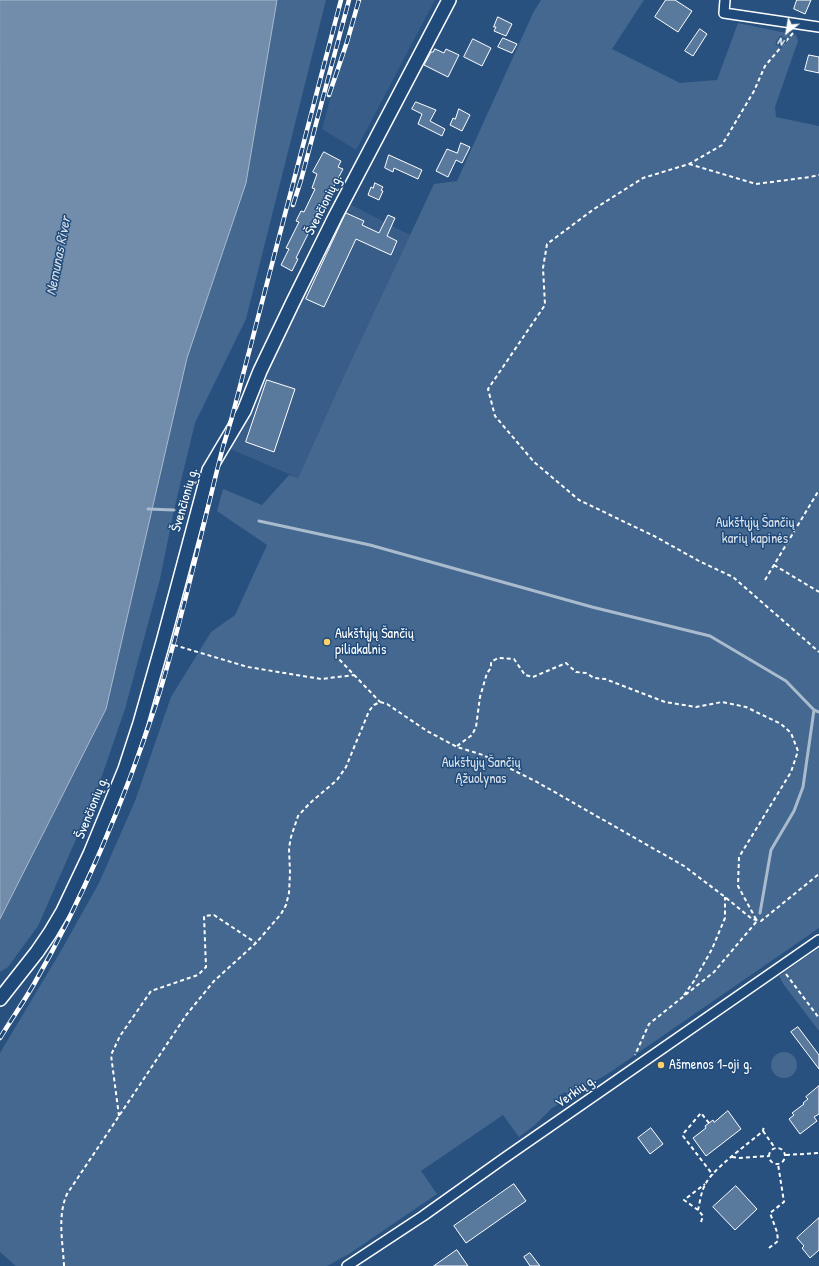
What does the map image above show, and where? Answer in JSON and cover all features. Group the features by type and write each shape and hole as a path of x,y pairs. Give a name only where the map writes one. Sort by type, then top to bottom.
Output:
{"street":[{"name":"Švenčionių g.","path":"0,999 50,933 90,854 125,769 163,642 209,470 244,411 260,371 334,217 449,0"},
{"path":"725,0 724,13 819,27"},
{"name":"Verkių g.","path":"347,1266 423,1216 819,940"}],"path":[{"path":"800,24 765,66 754,91 722,145 689,164 643,178 594,209 547,244 542,268 544,305 488,389 495,416 534,462 579,500 656,537 699,561 733,577 819,652"},
{"path":"689,164 756,184 810,177 819,174"},
{"path":"765,580 819,490"},
{"path":"774,565 819,592"},
{"path":"163,642 248,667 321,679 354,675"},
{"path":"335,647 336,656 380,702 387,704 427,731 456,747 483,756 537,782 684,866 752,919 757,921"},
{"path":"456,747 472,735 474,731 480,697 487,673 491,668 491,662 498,658 514,659 525,674 533,677 566,664 576,672 586,672 594,678 605,679 665,702 696,707 722,702 746,707 781,724 791,733 798,751 791,772 739,857 738,886 757,921"},
{"path":"64,1266 61,1213 67,1194 187,1014 214,981 256,943 281,914 286,905 289,893 290,873 288,848 298,816 310,803 337,780 346,767 368,711 380,702"},
{"path":"635,1055 649,1024 714,972 757,921 761,920 819,874"},
{"path":"682,998 694,981 708,955 725,918 725,897"},
{"path":"120,1116 111,1055 120,1036 150,992 198,975 206,967 204,916 214,915 256,943"},
{"path":"786,973 819,1018"},
{"path":"709,1123 701,1114 683,1136 712,1175"},
{"path":"701,1222 702,1216 698,1210 684,1200 705,1184 712,1175 763,1131 764,1125"},
{"path":"763,1131 775,1148 782,1149 786,1155"},
{"path":"769,1156 775,1148"},
{"path":"786,1155 818,1152"},
{"path":"769,1156 770,1160 778,1164 784,1161 786,1155"},
{"path":"732,1157 769,1156"},
{"path":"770,1248 778,1241 777,1232 770,1214 784,1202 778,1164"},
{"path":"698,1210 705,1184"}],"shaded area":[{"path":"357,0 435,0 356,150 322,129"},
{"path":"346,202 410,235 298,478 228,448 239,433"}],"green space":[{"path":"277,0 326,0 246,319 195,423 174,510 160,579 125,709 95,796 38,926 8,967 0,972 0,919 106,709 187,358 246,183"},
{"name":"Aukštųjų Šančių Ąžuolynas","path":"541,0 644,0 612,49 680,83 717,80 738,23 796,35 798,41 775,107 776,117 819,126 819,928 606,1075 568,1096 565,1092 558,1097 562,1102 552,1108 536,1124 519,1137 503,1115 421,1171 437,1194 349,1254 327,1266 16,1266 0,1252 0,1053 62,949 99,883 135,801 171,697 211,632 235,615 267,545 217,511 223,489 262,505 289,475 298,478 342,380 434,184 457,181 533,13"},
{"path":"819,948 819,1031 784,985 779,976"},
{"path":"784,1052 793,1056 797,1065 793,1074 784,1078 775,1074 771,1065 775,1056"}],"water":[{"name":"Nemunas River","path":"0,0 277,0 246,183 187,358 106,709 0,919"}],"building":[{"path":"666,0 675,0 692,11 678,32 655,17"},
{"path":"797,0 811,0 805,14 794,9"},
{"path":"498,17 512,24 506,36 494,31"},
{"path":"700,29 707,34 693,56 685,51"},
{"path":"503,38 517,44 512,53 498,47"},
{"path":"473,39 491,48 482,66 464,57"},
{"path":"435,49 444,53 446,49 459,55 448,77 424,65 431,52"},
{"path":"809,55 819,57 819,73 805,70"},
{"path":"416,102 436,110 430,121 445,129 442,136 418,124 422,114 412,109"},
{"path":"459,109 470,115 462,131 450,125 453,118 455,119"},
{"path":"461,143 470,147 462,163 456,160 448,177 436,171 447,149 457,153"},
{"path":"324,152 341,161 338,167 343,169 322,214 317,211 310,227 311,228 296,258 298,259 292,271 281,265 289,249 286,248 299,222 296,221 301,211 304,212 315,189 312,188 317,174 313,172"},
{"path":"389,155 422,170 418,179 394,168 393,172 385,168"},
{"path":"375,183 383,187 379,200 368,195 371,187 373,188"},
{"path":"346,213 364,221 362,225 379,233 388,215 395,218 387,236 397,241 391,255 356,239 324,307 306,299"},
{"path":"267,380 295,389 274,452 246,442"},
{"path":"798,1027 819,1055 819,1069 791,1032"},
{"path":"819,1086 819,1114 814,1117 817,1121 800,1134 789,1119 794,1115 792,1113 808,1099 806,1097"},
{"path":"728,1111 741,1129 706,1156 693,1138 706,1128 705,1126 713,1120 714,1122"},
{"path":"651,1128 663,1144 650,1154 638,1138"},
{"path":"514,1184 526,1201 466,1243 454,1226"},
{"path":"736,1186 757,1209 735,1230 713,1207"},
{"path":"819,1218 819,1250 810,1258 802,1248 804,1246 797,1238"},
{"path":"457,1250 468,1266 434,1266"},
{"path":"530,1253 540,1266 530,1266 524,1257"}],"waterway":[{"path":"148,509 174,510"},
{"path":"259,521 370,545 592,607 710,636 786,681 814,710 819,712"},
{"path":"760,913 771,850 794,811 803,787 814,710"}],"railway":[{"path":"0,1038 26,998 53,950 87,881 103,846 145,738 184,607 223,447 341,0"},
{"path":"293,205 349,0"},
{"path":"329,95 347,42 359,0"}],"place":[{"name":"Aukštųjų Šančių piliakalnis","path":"327,642"},
{"name":"Ašmenos 1-oji g.","path":"661,1065"}],"park label":[{"name":"Aukštųjų Šančių karių kapinės","path":"755,532"}]}
